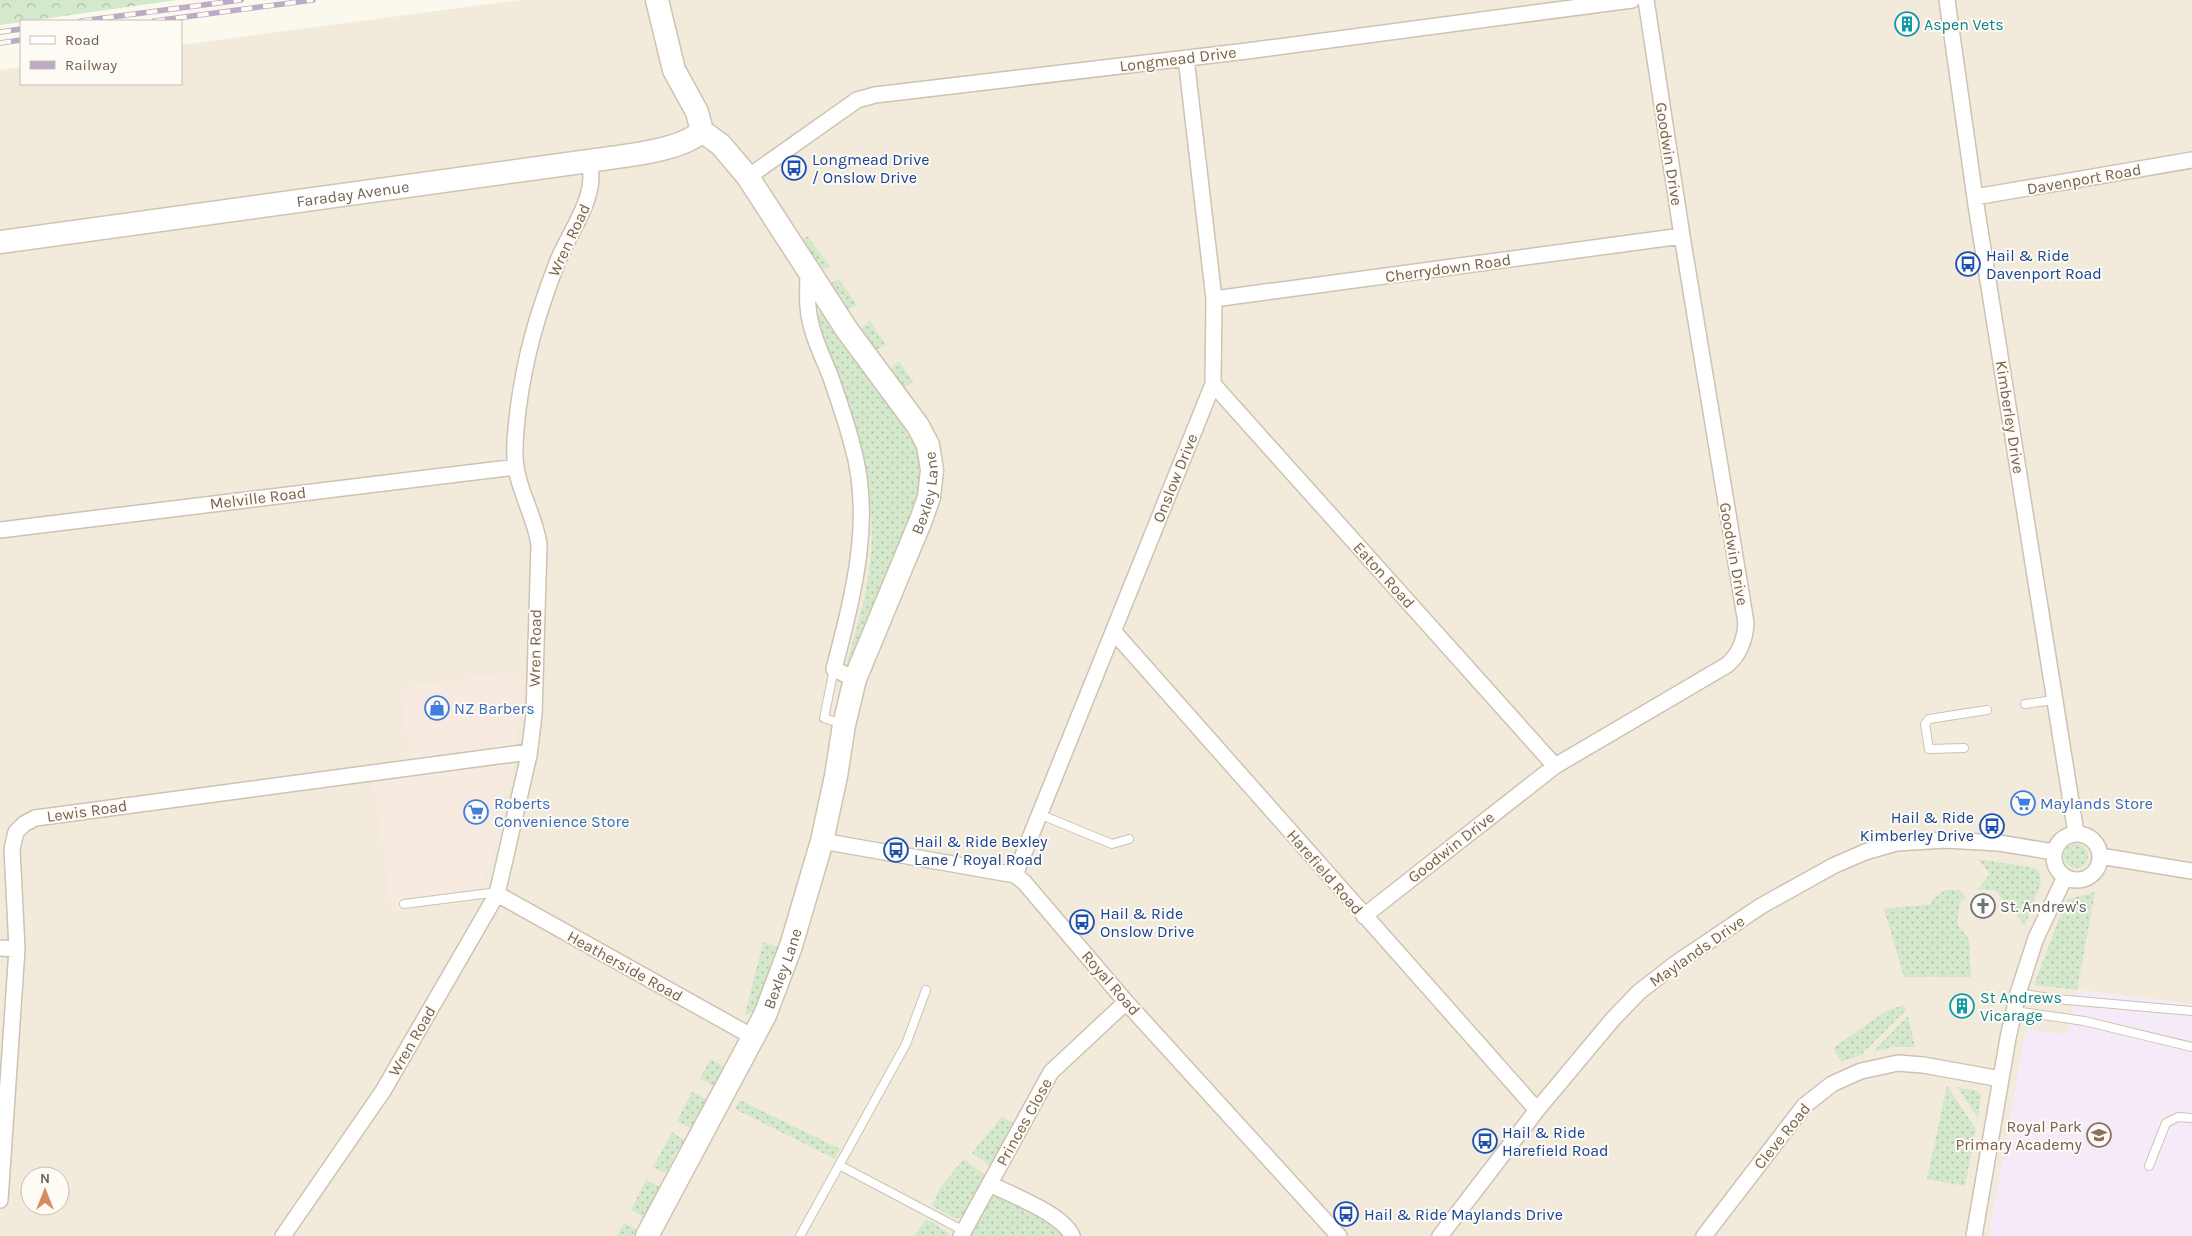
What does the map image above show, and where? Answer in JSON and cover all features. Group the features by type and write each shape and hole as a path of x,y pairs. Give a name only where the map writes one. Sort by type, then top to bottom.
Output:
{"street":[{"path":"658,0 674,70 697,112 702,131"},
{"name":"Longmead Drive","path":"748,177 857,100 875,95 1186,58 1632,0"},
{"name":"Goodwin Drive","path":"1364,916 1555,766 1727,665 1736,658 1746,634 1746,623 1682,236 1646,0"},
{"name":"Kimberley Drive","path":"1947,0 2076,833"},
{"name":"Onslow Drive","path":"1015,875 1213,384 1214,300 1186,58"},
{"name":"Faraday Avenue","path":"0,242 589,161 669,147 695,138 702,131"},
{"name":"Bexley Lane","path":"646,1236 768,1010 779,981 822,841 836,776 844,725 856,679 926,505 932,470 928,445 918,426 866,357 808,273 748,177 721,145 702,131"},
{"name":"Davenport Road","path":"1976,197 2192,160"},
{"name":"Wren Road","path":"283,1236 383,1091 498,893 529,752 535,685 534,652 539,544 536,527 516,467 517,420 522,379 532,333 558,259 589,196 592,172 589,161"},
{"name":"Cherrydown Road","path":"1214,300 1682,236"},
{"path":"808,273 808,308 815,339 853,446 859,480 861,545 856,582 834,669 856,679"},
{"name":"Eaton Road","path":"1213,384 1555,766"},
{"name":"Melville Road","path":"0,530 516,467"},
{"name":"Harefield Road","path":"1114,632 1537,1110"},
{"name":"Lewis Road","path":"0,1200 18,949 12,849 16,832 24,824 35,818 529,752"},
{"path":"2076,833 2092,839 2100,856 2094,872 2080,880 2065,877 2054,865 2054,852 2063,838 2076,833"},
{"name":"Maylands Drive","path":"1440,1236 1537,1110 1613,1019 1639,992 1675,964 1761,906 1833,866 1865,852 1896,842 1944,840 1999,842 2054,852"},
{"path":"822,841 1015,875"},
{"path":"2100,856 2192,871"},
{"name":"Royal Road","path":"1015,875 1024,882 1126,1002 1340,1236"},
{"path":"1974,1236 2018,993 2036,938 2065,877"},
{"name":"Heatherside Road","path":"498,893 753,1037"},
{"path":"0,948 18,949"},
{"name":"Princes Close","path":"962,1233 1051,1072 1126,1002"},
{"name":"Cleve Road","path":"1704,1236 1804,1106 1832,1084 1861,1071 1898,1063 1923,1065 2001,1079"},
{"name":"Princes Close","path":"990,1184 1058,1219 1070,1231 1072,1236"}],"lane":[{"path":"834,669 824,718 844,725"},
{"path":"2025,704 2054,700"},
{"path":"1964,748 1929,749 1925,724 1929,719 1987,710"},
{"path":"1039,814 1112,844 1129,839"},
{"path":"404,904 498,893"},
{"path":"800,1236 906,1044 926,990"},
{"path":"2018,993 2056,999 2192,1011"},
{"path":"2015,1010 2084,1021 2192,1047"},
{"path":"2148,1166 2166,1123 2178,1117 2192,1118"},
{"path":"839,1165 962,1233"}],"shaded area":[{"path":"520,0 2192,0 2192,1004 2078,990 2068,1035 2026,1030 1989,1236 0,1236 0,70 20,67 20,85 182,85 182,45"},
{"path":"519,671 518,733 513,767 487,873 473,900 392,912 372,776 411,770 400,688"},
{"name":"Royal Park Primary Academy","path":"2077,990 2192,1004 2192,1236 1989,1236 2026,1029 2067,1035"}],"green space":[{"path":"0,0 177,0 35,20 20,20 20,22 0,25"},
{"path":"807,236 830,266 819,271 801,240"},
{"path":"839,279 857,305 844,311 828,285"},
{"path":"821,310 905,429 918,452 923,471 923,493 853,670 846,667 862,607 869,571 872,536 870,503 858,440 816,316"},
{"path":"870,321 886,345 872,352 857,332"},
{"path":"899,361 913,382 901,390 888,371"},
{"path":"2076,844 2084,848 2088,856 2084,864 2076,868 2068,864 2064,856 2068,848"},
{"path":"1978,859 2035,868 2040,874 2041,883 2025,925 1995,891 1978,889 1990,874"},
{"path":"1945,890 1960,890 1966,898 1960,902 1957,924 1969,939 1971,977 1904,977 1884,909 1931,904 1933,899"},
{"path":"2095,892 2077,990 2034,985 2066,900"},
{"path":"763,942 783,948 756,1010 745,1015"},
{"path":"1904,1005 1906,1010 1861,1055 1841,1062 1833,1048 1886,1011"},
{"path":"1908,1016 1915,1047 1893,1047 1873,1052"},
{"path":"711,1059 724,1067 713,1086 700,1078"},
{"path":"1947,1086 1976,1129 1965,1186 1927,1179"},
{"path":"1957,1087 1978,1091 1981,1096 1978,1118"},
{"path":"692,1092 707,1099 691,1128 677,1121"},
{"path":"740,1100 840,1149 835,1159 735,1109"},
{"path":"1002,1117 1015,1124 990,1166 972,1153"},
{"path":"672,1132 685,1140 676,1152 666,1173 653,1167"},
{"path":"964,1159 985,1175 966,1213 959,1218 954,1218 932,1206 940,1188"},
{"path":"646,1180 660,1187 645,1218 631,1210"},
{"path":"995,1195 1060,1229 1064,1236 968,1236 989,1196"},
{"path":"926,1219 946,1231 950,1236 914,1236"},
{"path":"624,1223 638,1230 635,1236 617,1236"}],"railway":[{"path":"89,20 241,0"},
{"path":"162,20 313,0"},
{"path":"0,32 20,29"},
{"path":"0,43 20,40"}],"place":[{"name":"Aspen Vets","path":"1907,24"},
{"name":"Longmead Drive / Onslow Drive","path":"794,168"},
{"name":"Hail & Ride Davenport Road","path":"1968,264"},
{"name":"NZ Barbers","path":"437,708"},
{"name":"Maylands Store","path":"2023,803"},
{"name":"Roberts Convenience Store","path":"476,812"},
{"name":"Hail & Ride Kimberley Drive","path":"1992,826"},
{"name":"Hail & Ride Bexley Lane / Royal Road","path":"896,850"},
{"name":"St. Andrew's","path":"1983,906"},
{"name":"Hail & Ride Onslow Drive","path":"1082,922"},
{"name":"St Andrews Vicarage","path":"1962,1006"},
{"name":"Royal Park Primary Academy","path":"2099,1135"},
{"name":"Hail & Ride Harefield Road","path":"1485,1141"},
{"name":"Hail & Ride Maylands Drive","path":"1346,1214"}]}
